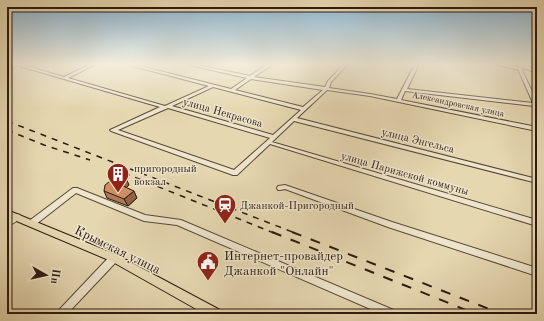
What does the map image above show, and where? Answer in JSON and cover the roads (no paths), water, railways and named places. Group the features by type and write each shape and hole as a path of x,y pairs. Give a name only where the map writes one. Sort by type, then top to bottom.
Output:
{"main road":[{"name":"Крымская улица","path":"7,212 114,258 216,314"}],"street":[{"name":"улица Некрасова","path":"68,79 166,107 270,140"},
{"path":"187,79 211,87 304,109"},
{"path":"231,91 249,79"},
{"name":"Александровская улица","path":"258,79 399,100 537,129"},
{"path":"211,87 113,130 235,173 326,88 332,79"},
{"path":"399,100 410,79"},
{"path":"404,90 537,106 526,79"},
{"name":"улица Энгельса","path":"293,119 537,181"},
{"name":"улица Парижской коммуны","path":"270,140 537,223"},
{"path":"280,188 285,187 391,225 537,272"},
{"path":"32,223 75,190 144,218 178,222 393,314"},
{"path":"7,224 17,217"},
{"path":"61,314 114,258"}],"railway":[{"path":"7,121 295,233"},
{"path":"7,130 44,145 90,160"},
{"path":"124,173 274,233"},
{"path":"272,232 476,314"},
{"path":"292,232 502,314"}],"place":[{"name":"пригородный вокзал","path":"118,194"},
{"name":"Джанкой-Пригородный","path":"225,224"},
{"name":"Интернет-провайдер Джанкой \"Онлайн\"","path":"208,282"}]}
